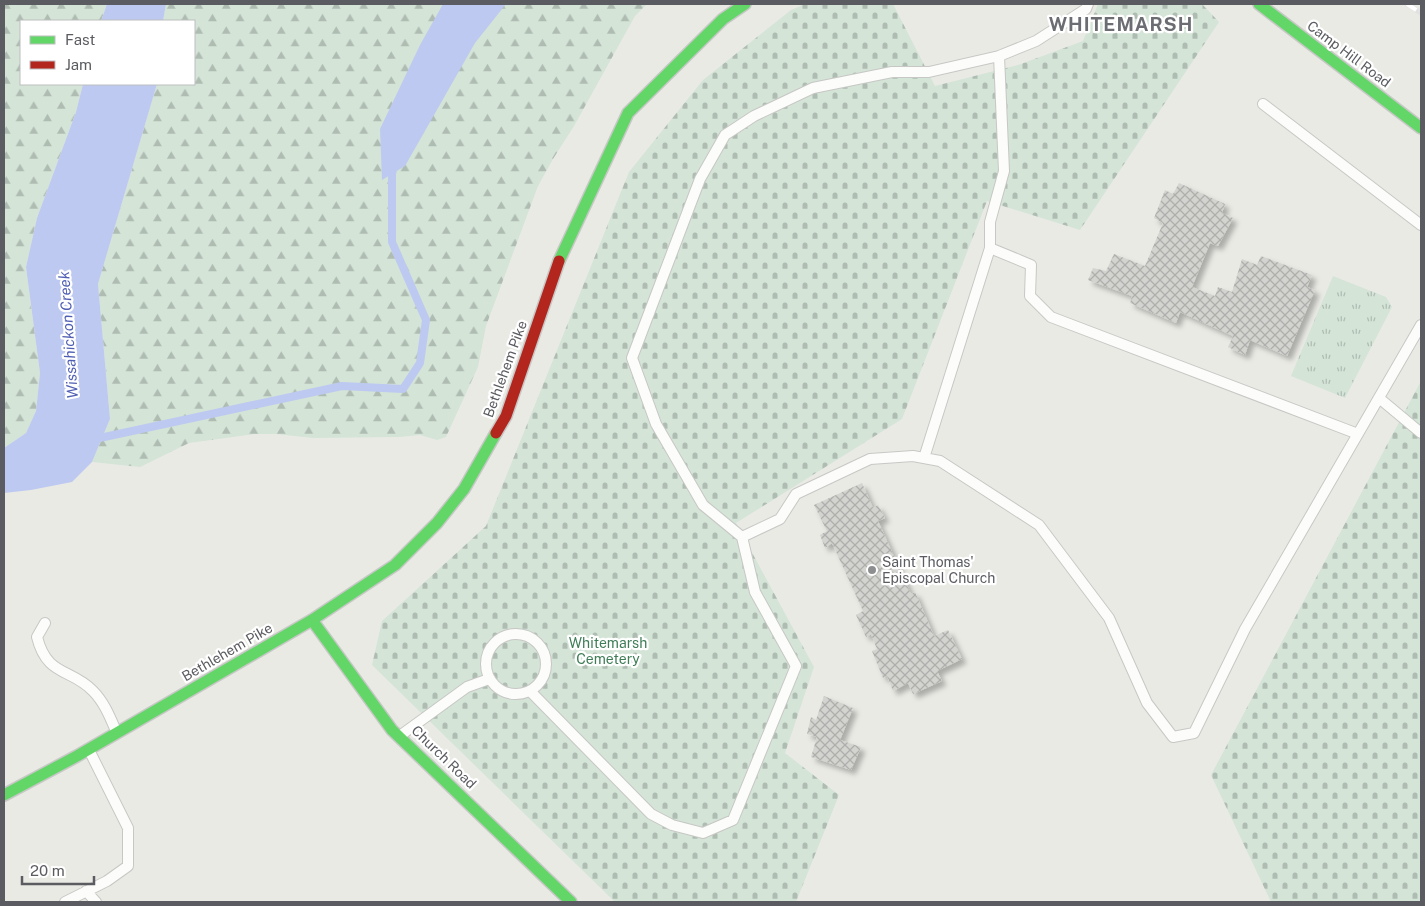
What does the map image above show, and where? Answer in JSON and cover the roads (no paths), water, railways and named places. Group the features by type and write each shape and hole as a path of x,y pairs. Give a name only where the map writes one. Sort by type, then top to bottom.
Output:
{"main road":[{"name":"Bethlehem Pike","path":"4,795 89,749 312,620 395,564 436,523 464,489 506,416 557,266 628,113 723,19 745,4"},
{"name":"Camp Hill Road","path":"1258,4 1421,128"},
{"name":"Church Road","path":"312,620 392,730 571,902"}],"lane":[{"path":"530,691 651,814 672,825 703,833 733,820 796,666 755,592 742,538 703,504 656,424 632,358 700,179 725,135 754,116 813,88 892,72 929,72 999,56 1036,41 1086,9 1088,4"},
{"path":"924,458 990,248 990,222 1004,171 999,56"},
{"path":"1263,104 1421,224"},
{"path":"990,248 1031,265 1030,296 1051,317 1358,434"},
{"path":"742,538 780,519 796,494 870,459 913,456 940,461 1039,525 1109,618 1147,703 1173,737 1194,733 1244,629 1421,325"},
{"path":"1379,398 1421,433"},
{"path":"46,623 38,637 41,651 48,661 64,674 93,690 105,707 117,733"},
{"path":"524,635 534,640 546,656 544,676 538,685 530,691 521,694 503,692 495,687 489,679 486,670 486,659 489,650 496,641 504,636 524,635"},
{"path":"400,736 467,687 489,679"},
{"path":"65,902 107,881 128,866 128,828 89,749"},
{"path":"86,891 96,902"}],"water":[{"path":"107,4 166,4 163,20 101,20"},
{"path":"443,4 506,4 475,43 405,166 382,180 380,129 420,45"},
{"name":"Wissahickon Creek","path":"83,85 157,85 98,284 110,419 92,462 72,482 4,493 4,448 26,433 36,411 40,373 26,267 37,218 76,112"}],"waterway":[{"path":"95,439 342,386 403,389 420,363 426,320 392,242 392,174 394,165"}],"railway":[{"path":"1407,4 1421,13"}],"place":[{"name":"Saint Thomas' Episcopal Church","path":"872,570"}],"district":[{"name":"WHITEMARSH","path":"1121,24"}],"park label":[{"name":"Whitemarsh Cemetery","path":"608,652"}]}
